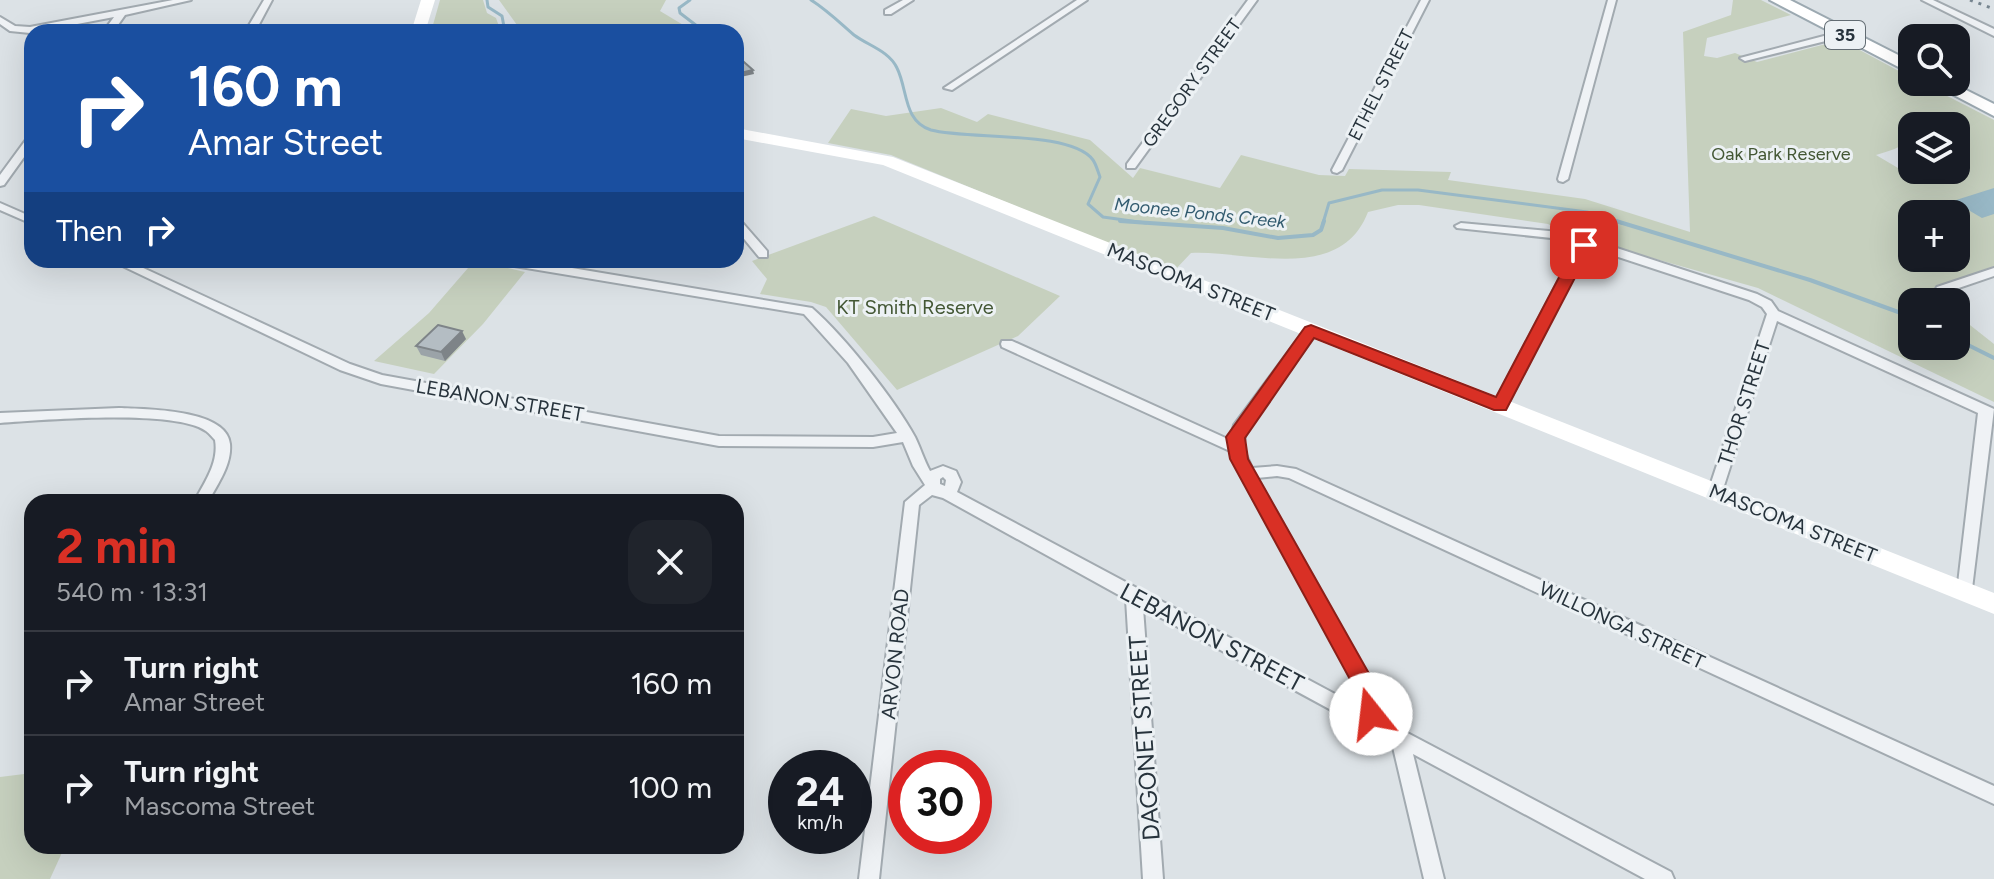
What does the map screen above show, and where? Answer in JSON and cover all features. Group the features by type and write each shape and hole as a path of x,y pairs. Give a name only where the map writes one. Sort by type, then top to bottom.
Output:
{"main road":[{"path":"420,24 428,0"},
{"name":"35","path":"1778,0 1898,62"},
{"path":"1965,96 1994,111"},
{"name":"MASCOMA STREET","path":"744,134 887,161 1994,604"}],"street":[{"path":"115,24 126,12 127,0"},
{"path":"62,24 187,0"},
{"path":"254,24 268,0"},
{"path":"888,12 909,0"},
{"path":"949,88 1083,0"},
{"name":"GREGORY STREET","path":"1131,166 1253,0"},
{"name":"ETHEL STREET","path":"1337,170 1425,0"},
{"path":"1563,179 1612,0"},
{"path":"1926,0 1994,33"},
{"path":"0,20 12,29"},
{"path":"0,34 24,29"},
{"path":"1745,58 1843,34"},
{"path":"0,183 24,150"},
{"path":"0,206 24,217"},
{"path":"1461,226 1571,237 1753,297 1767,304 1773,314 1989,414 1965,592"},
{"path":"744,231 763,254"},
{"path":"1500,406 1585,242"},
{"name":"LEBANON STREET","path":"133,268 345,367 381,379 719,441 873,442 910,439"},
{"path":"550,268 808,311 895,416 921,458 920,466 941,483"},
{"path":"1947,288 1994,272"},
{"name":"THOR STREET","path":"1715,492 1773,314"},
{"path":"1311,331 1239,429 1236,448 1247,474 1369,693 1372,703 1370,722"},
{"path":"1007,344 1236,448"},
{"path":"0,418 97,411 194,420 214,427 223,440 222,456 205,494"},
{"name":"WILLONGA STREET","path":"1247,474 1291,473 1994,795"},
{"name":"LEBANON STREET","path":"941,483 972,506 1134,596 1664,879"},
{"name":"ARVON ROAD","path":"869,879 912,502 941,483"},
{"name":"DAGONET STREET","path":"1134,596 1153,879"},
{"path":"1400,738 1434,879"}],"green space":[{"path":"440,0 483,0 487,13 496,18 498,24 433,24"},
{"path":"499,0 666,0 660,11 682,24 516,24"},
{"name":"Oak Park Reserve","path":"1733,0 1761,0 1791,15 1707,38 1704,56 1717,58 1735,53 1757,62 1841,40 1898,71 1898,96 1947,96 1994,120 1994,266 1934,288 1898,288 1898,356 1758,288 1564,233 1548,224 1419,205 1398,205 1368,212 1355,235 1336,249 1314,256 1290,259 1191,253 1174,271 891,155 828,143 851,109 886,116 941,108 977,122 988,114 1090,140 1133,178 1140,168 1220,188 1241,155 1319,175 1345,176 1349,169 1451,172 1448,180 1585,199 1690,232 1683,32 1731,15"},
{"name":"KT Smith Reserve","path":"874,216 1060,296 1018,336 897,390 826,307 760,294 767,279 752,261"},
{"path":"468,268 508,268 525,272 483,324 434,374 374,361 429,313"},
{"path":"1970,325 1994,344 1994,402 1907,360 1970,360"},
{"path":"24,774 24,854 61,854 50,879 0,879 0,777"}],"water":[{"path":"1994,188 1994,214 1982,218 1970,211 1970,200 1956,200"}],"building":[{"path":"744,62 753,70 744,72"},
{"path":"438,325 462,331 441,352 416,346"}],"waterway":[{"name":"Moonee Ponds Creek","path":"487,0 488,7 502,16 504,24"},
{"name":"Moonee Ponds Creek","path":"690,0 679,8 680,13 694,24"},
{"name":"Moonee Ponds Creek","path":"811,0 893,62 911,112 922,126 948,133 1042,140 1081,151 1093,160 1100,177 1088,204 1103,217 1143,223"},
{"name":"Moonee Ponds Creek","path":"1323,223 1329,203 1382,190 1418,190 1587,212 1622,223"},
{"name":"Moonee Ponds Creek","path":"1120,221 1143,223"},
{"name":"Moonee Ponds Creek","path":"1143,223 1223,228 1278,238 1313,235 1321,230 1324,221"},
{"name":"Moonee Ponds Creek","path":"1616,221 1810,280 1898,312"},
{"name":"Moonee Ponds Creek","path":"1970,346 1994,358"}],"railway":[{"path":"1970,0 1994,9"}],"route":[{"path":"1371,714 1369,693 1239,459 1235,437 1311,331 1500,406 1584,245"}]}
